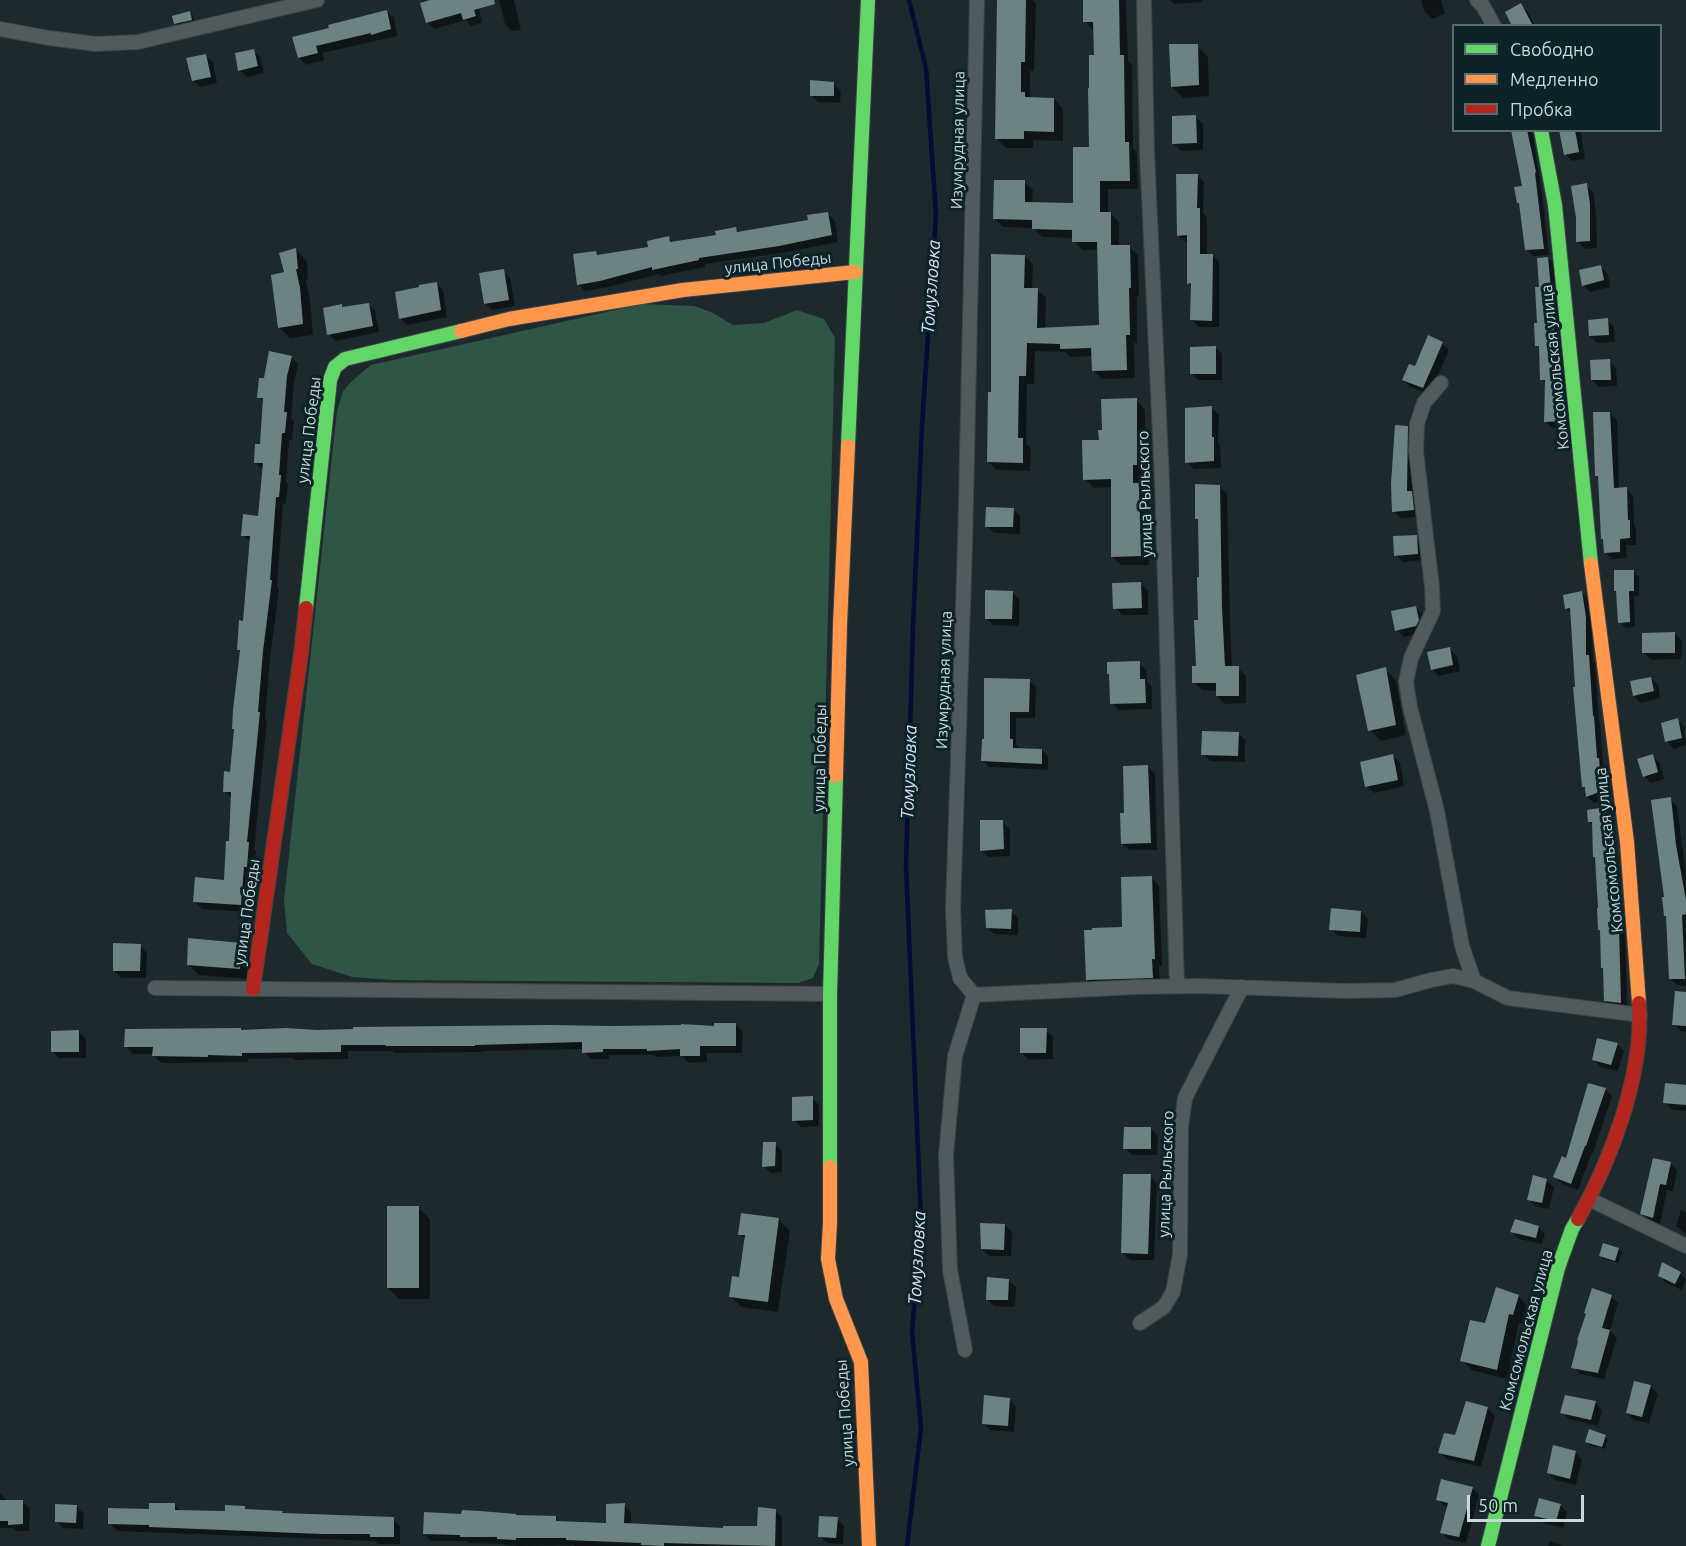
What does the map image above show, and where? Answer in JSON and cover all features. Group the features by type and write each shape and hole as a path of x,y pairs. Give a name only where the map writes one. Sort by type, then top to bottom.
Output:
{"street":[{"path":"0,29 96,44 138,42 317,0"},
{"name":"улица Победы","path":"868,0 840,626 830,994 828,1259 836,1299 861,1362 869,1546"},
{"name":"Изумрудная улица","path":"974,995 960,978 954,957 953,909 964,569 977,0"},
{"name":"улица Рыльского","path":"1144,0 1147,152 1162,493 1178,986"},
{"path":"1477,0 1493,24"},
{"name":"Комсомольская улица","path":"1488,1546 1558,1268 1572,1229 1589,1198 1614,1142 1636,1068 1639,1042 1640,1015 1627,842 1591,566 1555,205 1541,132"},
{"name":"улица Победы","path":"253,989 301,654 330,380 335,367 345,359 509,319 683,290 855,272"},
{"path":"1441,383 1424,404 1417,424 1416,451 1433,611 1410,658 1406,682 1437,811 1462,946 1474,981"},
{"path":"965,1350 950,1270 946,1155 955,1056 974,995 1178,986 1346,991 1395,990 1453,976 1474,981 1508,998 1640,1015"},
{"name":"улица Рыльского","path":"1140,1323 1164,1307 1173,1292 1180,1254 1181,1127 1185,1098 1242,987"},
{"name":"улица Победы","path":"155,988 830,994"},
{"path":"1589,1198 1686,1245"}],"green space":[{"path":"642,304 694,306 711,312 733,325 764,323 797,310 824,319 835,338 819,964 813,978 798,983 393,980 352,977 312,964 287,933 284,900 337,411 343,391 371,365"}],"building":[{"path":"430,0 494,0 495,4 474,10 476,16 463,20 461,13 426,23 420,3"},
{"path":"997,0 1026,0 1025,62 1021,62 1021,92 1025,92 1025,97 1054,98 1054,132 1024,131 1024,139 995,139"},
{"path":"1083,0 1119,0 1120,55 1124,55 1125,142 1129,142 1130,181 1100,181 1100,212 1111,212 1111,245 1130,245 1130,335 1126,335 1127,370 1092,371 1091,348 1060,349 1060,344 1027,343 1026,376 1019,376 1018,438 1023,438 1023,463 987,462 988,392 991,392 991,254 1025,255 1024,288 1038,288 1037,328 1099,325 1097,242 1072,242 1072,230 1032,229 1032,220 993,219 994,180 1025,180 1025,202 1073,203 1073,147 1089,147 1089,55 1094,55 1093,22 1083,22"},
{"path":"1521,3 1532,24 1511,24 1505,12"},
{"path":"387,10 391,29 316,46 318,53 298,58 292,37"},
{"path":"190,11 192,20 174,24 172,16"},
{"path":"1169,44 1198,44 1199,85 1171,87"},
{"path":"254,49 258,66 238,71 235,53"},
{"path":"206,54 211,77 192,81 186,58"},
{"path":"810,80 834,82 834,96 810,96"},
{"path":"1196,115 1197,143 1172,144 1172,116"},
{"path":"1511,132 1527,132 1536,172 1544,249 1525,250 1519,203 1517,203 1514,187 1522,186"},
{"path":"1559,132 1575,132 1579,152 1564,155"},
{"path":"1176,174 1198,174 1197,208 1200,208 1200,254 1213,254 1212,321 1190,320 1191,283 1187,284 1187,235 1177,236"},
{"path":"1587,183 1590,204 1590,241 1576,242 1576,218 1571,186"},
{"path":"828,212 832,235 779,246 699,258 699,260 652,270 652,267 577,285 573,254 596,251 597,255 648,247 647,241 669,236 670,242 716,235 715,231 736,227 737,232 808,220 807,215"},
{"path":"296,248 298,269 296,269 303,324 278,328 271,275 284,272 279,253"},
{"path":"1548,257 1555,357 1558,356 1563,421 1544,422 1545,380 1540,380 1539,346 1535,346 1534,323 1537,323 1535,287 1539,287 1537,258"},
{"path":"1601,265 1604,280 1582,286 1579,270"},
{"path":"504,269 509,300 484,304 479,273"},
{"path":"437,282 441,310 399,319 395,292"},
{"path":"369,303 373,326 327,335 323,308 342,304 342,307"},
{"path":"1608,318 1609,335 1589,336 1588,320"},
{"path":"1428,335 1443,342 1423,388 1402,380 1409,364 1415,366"},
{"path":"1216,346 1216,374 1190,374 1190,347"},
{"path":"269,351 292,356 287,376 284,412 287,412 285,433 282,433 279,497 276,497 270,580 272,580 263,651 258,712 260,712 247,842 249,842 247,867 244,867 241,905 193,902 195,877 224,880 226,841 229,841 231,792 223,792 224,771 230,772 234,729 232,729 233,710 240,650 237,650 239,620 243,621 250,536 241,536 243,514 258,516 263,463 254,463 255,444 260,444 263,398 257,398 259,378 264,378"},
{"path":"1610,359 1611,380 1591,380 1590,360"},
{"path":"1137,398 1137,465 1133,465 1133,483 1139,483 1141,556 1111,557 1111,479 1083,480 1082,440 1099,440 1098,430 1102,430 1101,399"},
{"path":"1212,406 1214,461 1185,463 1185,408"},
{"path":"1593,412 1610,412 1614,488 1627,487 1630,538 1620,539 1620,552 1604,553 1603,539 1601,539 1598,476 1595,476"},
{"path":"1395,425 1408,426 1407,491 1412,491 1414,510 1392,512 1391,484"},
{"path":"1195,484 1220,485 1225,666 1239,666 1239,696 1216,696 1216,683 1192,683 1192,666 1196,666 1194,620 1198,620 1197,577 1199,577"},
{"path":"986,507 1014,508 1013,527 985,527"},
{"path":"1417,535 1418,554 1394,556 1393,536"},
{"path":"1614,570 1634,570 1634,591 1629,591 1630,622 1618,623"},
{"path":"1141,582 1142,608 1113,609 1112,583"},
{"path":"985,590 1013,591 1012,619 985,619"},
{"path":"1582,591 1586,617 1586,655 1589,655 1597,758 1599,758 1602,791 1586,797 1585,787 1582,787 1573,687 1575,687 1570,608 1565,609 1563,595"},
{"path":"1416,606 1419,620 1416,626 1395,631 1391,611"},
{"path":"1675,632 1675,653 1642,653 1642,633"},
{"path":"1450,647 1453,665 1431,670 1427,652"},
{"path":"1140,661 1140,679 1145,679 1146,703 1110,704 1107,662"},
{"path":"1386,667 1396,725 1368,731 1356,675"},
{"path":"1651,677 1654,691 1633,696 1630,681"},
{"path":"984,678 1030,679 1029,712 1010,712 1010,739 1013,739 1013,748 1042,749 1042,764 981,761 982,739 984,739"},
{"path":"1678,718 1682,738 1665,742 1661,723"},
{"path":"1202,731 1239,732 1238,756 1201,755"},
{"path":"1393,754 1398,780 1365,787 1360,762"},
{"path":"1653,754 1658,772 1643,777 1637,759"},
{"path":"1148,765 1151,843 1121,844 1120,813 1124,813 1123,766"},
{"path":"1671,797 1676,845 1686,900 1686,914 1682,915 1685,979 1669,979 1666,916 1664,916 1662,897 1664,897 1651,800"},
{"path":"1606,807 1615,908 1617,908 1619,927 1621,1003 1604,1001 1592,822 1588,822 1587,810"},
{"path":"980,820 1003,820 1004,849 980,851"},
{"path":"1152,876 1155,959 1152,959 1153,978 1086,980 1084,930 1122,927 1121,877"},
{"path":"1331,908 1361,911 1360,932 1329,930"},
{"path":"1012,909 1011,929 986,928 985,910"},
{"path":"188,938 242,943 240,969 187,965"},
{"path":"113,943 141,944 140,971 113,971"},
{"path":"1675,991 1686,992 1686,1026 1672,1025"},
{"path":"714,1023 736,1023 736,1046 700,1046 700,1056 680,1056 680,1049 647,1051 647,1049 603,1049 603,1052 582,1053 582,1042 475,1046 341,1045 341,1052 242,1053 242,1056 208,1055 208,1057 152,1056 153,1047 124,1047 125,1029 286,1028 317,1030 353,1029 353,1027 681,1024 714,1026"},
{"path":"1020,1028 1047,1028 1046,1053 1020,1053"},
{"path":"79,1030 79,1052 51,1052 51,1031"},
{"path":"1597,1038 1618,1043 1611,1065 1592,1060"},
{"path":"1588,1083 1606,1088 1571,1184 1553,1177 1562,1156 1566,1158"},
{"path":"1665,1083 1686,1085 1686,1105 1663,1103"},
{"path":"813,1096 813,1120 792,1121 792,1097"},
{"path":"1124,1127 1151,1127 1151,1149 1123,1149"},
{"path":"763,1142 776,1142 775,1166 762,1167"},
{"path":"1653,1158 1671,1162 1666,1185 1660,1184 1653,1218 1640,1214"},
{"path":"1123,1174 1151,1174 1148,1254 1121,1253"},
{"path":"1533,1175 1547,1179 1542,1203 1527,1200"},
{"path":"387,1206 419,1206 419,1288 387,1288"},
{"path":"741,1213 779,1218 768,1302 729,1297 732,1276 739,1277 745,1235 738,1235"},
{"path":"1515,1219 1539,1226 1536,1238 1510,1232"},
{"path":"980,1223 1005,1224 1004,1250 981,1249"},
{"path":"1603,1243 1619,1248 1615,1261 1599,1256"},
{"path":"1662,1262 1681,1272 1675,1284 1658,1276"},
{"path":"987,1277 1009,1279 1008,1300 986,1300"},
{"path":"1496,1287 1519,1295 1513,1315 1509,1314 1497,1370 1460,1361 1470,1320 1485,1323"},
{"path":"1592,1288 1612,1295 1602,1328 1610,1330 1598,1373 1571,1368"},
{"path":"1634,1381 1651,1385 1642,1417 1626,1413"},
{"path":"984,1395 1010,1398 1008,1426 982,1424"},
{"path":"1565,1395 1596,1401 1591,1420 1560,1413"},
{"path":"1466,1401 1488,1407 1474,1461 1438,1453 1444,1433 1455,1435"},
{"path":"1589,1429 1606,1435 1602,1447 1585,1442"},
{"path":"1553,1445 1576,1451 1570,1479 1547,1473"},
{"path":"1441,1479 1473,1487 1459,1537 1440,1533 1448,1503 1436,1500"},
{"path":"1539,1498 1561,1504 1556,1521 1534,1516"},
{"path":"0,1500 23,1500 23,1524 8,1525 8,1521 0,1521"},
{"path":"149,1503 175,1503 175,1510 225,1511 225,1505 245,1506 245,1509 283,1511 282,1513 394,1517 394,1537 370,1537 370,1534 322,1534 108,1524 108,1508 149,1509"},
{"path":"625,1503 624,1523 723,1528 723,1526 757,1526 758,1507 776,1509 775,1546 664,1543 664,1546 566,1540 566,1538 516,1538 516,1540 423,1534 424,1512 461,1514 462,1510 480,1511 556,1516 556,1521 606,1523 606,1504"},
{"path":"55,1504 77,1505 76,1523 55,1522"},
{"path":"819,1516 838,1517 836,1538 818,1537"}],"waterway":[{"name":"Томузловка","path":"907,1546 921,1428 912,1332 921,1221 906,865 922,426 936,215 926,68 909,0"}],"traffic: fast":[{"path":"848,446 868,0"},
{"path":"1541,132 1555,205 1591,564"},
{"path":"306,608 330,380 335,367 345,359 461,331"},
{"path":"830,1167 830,994 836,776"},
{"path":"1488,1546 1558,1268 1578,1219"}],"traffic: slow":[{"path":"461,331 509,319 683,290 855,272"},
{"path":"836,776 848,446"},
{"path":"1591,564 1627,842 1639,1003"},
{"path":"830,1167 828,1259 836,1299 861,1362 869,1546"}],"traffic: jam":[{"path":"253,989 306,608"},
{"path":"1578,1219 1614,1142 1631,1086 1639,1030 1639,1003"}]}
